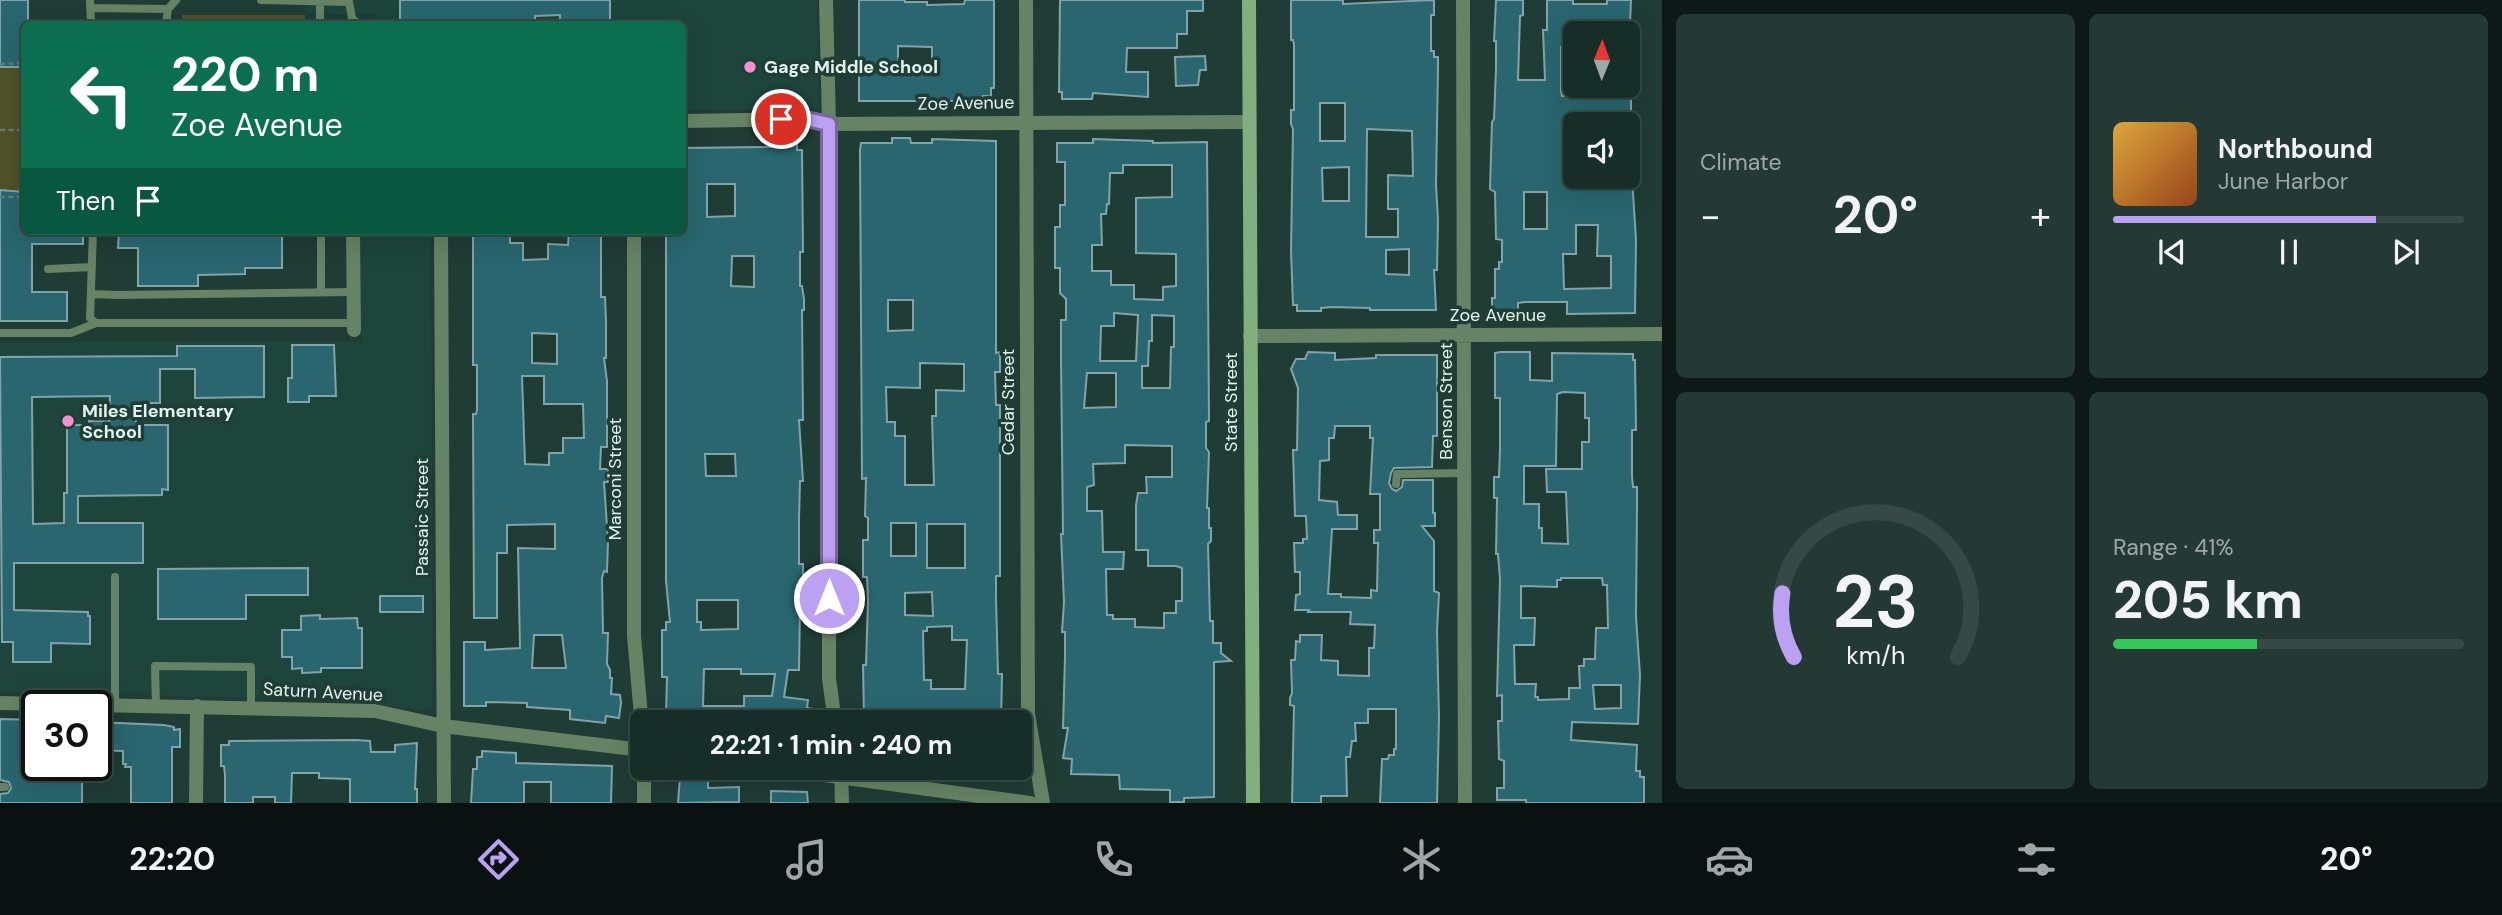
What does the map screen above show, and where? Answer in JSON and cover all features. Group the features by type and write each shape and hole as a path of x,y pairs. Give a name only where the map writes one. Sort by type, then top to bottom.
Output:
{"main road":[{"name":"State Street","path":"1249,0 1253,803"}],"street":[{"path":"826,0 829,124 829,678 833,710"},
{"name":"Cedar Street","path":"1026,0 1028,714 1043,803"},
{"name":"Benson Street","path":"1463,0 1465,803"},
{"name":"Zoe Avenue","path":"686,121 806,119 829,124 1250,122"},
{"path":"353,235 354,326"},
{"name":"Passaic Street","path":"440,235 444,803"},
{"name":"Marconi Street","path":"634,235 634,636 641,710"},
{"name":"Zoe Avenue","path":"1250,336 1662,334"},
{"name":"Saturn Avenue","path":"0,703 375,711 443,726 630,749"},
{"path":"196,803 197,706"},
{"path":"644,780 645,803"},
{"path":"842,780 842,803"},
{"path":"886,780 1030,803"}],"lane":[{"path":"166,21 168,9 176,0"},
{"path":"261,0 349,2 352,21"},
{"path":"320,1 320,21"},
{"path":"90,4 168,9"},
{"path":"93,235 90,318 96,323"},
{"path":"321,235 321,292"},
{"path":"48,269 92,267"},
{"path":"91,294 354,292"},
{"path":"0,332 71,333 96,323 354,326"},
{"path":"1396,484 1397,474 1465,473"},
{"path":"114,577 114,705"},
{"path":"156,705 155,666 251,667 251,708"}],"path":[{"path":"0,64 21,63"},
{"path":"0,130 21,130"},
{"path":"0,197 21,197"}],"shaded area":[{"name":"Gage Middle School","path":"305,0 817,0 819,109 686,110 686,21 376,21 375,14 305,15"},
{"path":"182,15 305,15 305,21 182,21"},
{"path":"0,58 21,58 21,205 0,205"},
{"path":"360,235 431,235 433,712 347,700 112,695 112,690 0,692 0,342 361,342"}],"building":[{"path":"0,0 28,0 28,21 21,21 21,67 0,67"},
{"path":"400,0 610,0 610,21 560,21 560,15 535,16 535,21 400,21"},
{"path":"859,0 905,0 927,2 927,5 964,4 965,0 994,0 994,88 991,88 991,96 983,96 983,101 948,101 948,104 859,101","holes":["898,46 932,47 932,70 898,69"]},
{"path":"1060,0 1203,0 1203,11 1187,11 1187,34 1177,34 1177,48 1127,48 1126,72 1148,72 1148,97 1093,93 1092,99 1062,99 1062,92 1059,92"},
{"path":"1291,0 1343,0 1343,4 1434,0 1434,15 1431,15 1431,51 1434,51 1434,57 1438,57 1438,220 1437,270 1434,270 1436,310 1332,307 1321,308 1321,311 1297,311 1297,305 1293,305 1291,110 1294,110 1294,44 1291,40","holes":["1320,103 1345,103 1345,141 1320,141","1367,129 1412,131 1413,176 1388,175 1388,209 1398,209 1398,237 1366,237","1349,167 1349,201 1323,201 1322,168","1409,249 1409,275 1386,274 1386,250"]},
{"path":"1496,0 1523,0 1518,80 1545,80 1543,30 1547,30 1547,0 1573,0 1573,4 1607,4 1607,0 1631,0 1630,21 1563,21 1561,91 1563,98 1631,98 1631,112 1563,112 1563,189 1633,189 1636,240 1635,313 1567,314 1567,302 1525,302 1518,303 1518,314 1492,313 1495,269 1499,269 1499,262 1502,262 1502,240 1496,239 1495,192 1490,189","holes":["1524,192 1547,192 1547,229 1524,229","1576,225 1598,225 1597,256 1611,256 1611,288 1564,289 1563,254 1576,254"]},
{"path":"1205,56 1206,70 1200,70 1198,85 1176,86 1175,57"},
{"path":"892,138 910,138 911,143 932,143 932,139 996,141 996,353 1000,352 1000,372 995,372 996,405 1000,405 1000,576 996,576 996,598 998,674 1002,674 1001,710 864,710 863,665 866,665 868,600 867,577 863,577 863,540 868,540 868,518 865,516 866,478 862,479 861,143 892,143","holes":["888,300 913,300 913,330 888,331","920,363 964,364 964,391 936,390 936,416 932,416 934,485 905,485 905,436 895,436 895,422 887,422 886,387 920,388","891,523 916,523 916,556 891,556","927,524 965,524 965,568 927,568","932,592 933,616 905,615 905,593","952,626 952,640 967,640 965,689 931,689 931,680 924,680 923,631 927,631 927,627"]},
{"path":"1093,139 1153,143 1207,142 1209,421 1206,422 1206,448 1209,452 1207,508 1211,528 1211,541 1208,544 1210,621 1213,621 1213,643 1221,643 1221,653 1231,661 1214,662 1214,797 1184,798 1184,802 1170,802 1170,790 1120,789 1119,775 1071,774 1072,759 1063,758 1068,728 1063,728 1065,632 1062,632 1061,320 1066,320 1066,299 1060,293 1060,268 1055,268 1055,227 1060,227 1060,205 1065,205 1065,162 1057,162 1057,143 1093,143","holes":["1123,165 1172,165 1172,197 1136,198 1136,253 1176,254 1176,286 1163,287 1163,300 1134,299 1134,285 1111,285 1111,271 1092,271 1092,245 1102,245 1101,214 1106,214 1109,204 1110,173 1123,173","1114,313 1138,315 1136,361 1100,361 1101,326 1114,326","1152,315 1174,316 1170,388 1142,388 1142,366 1148,366 1149,341 1152,341","1087,373 1116,373 1116,407 1084,408","1125,445 1172,446 1172,477 1146,477 1147,493 1138,493 1136,505 1136,550 1148,550 1148,566 1182,568 1182,601 1176,601 1176,613 1164,613 1164,628 1135,627 1135,619 1113,619 1113,615 1107,615 1106,569 1123,569 1124,552 1103,552 1102,511 1087,511 1087,487 1094,485 1093,464 1125,463"]},
{"path":"797,144 797,150 802,150 803,252 800,252 800,286 804,299 803,420 799,420 803,481 800,481 799,564 803,564 803,604 800,604 799,670 788,670 784,697 808,700 807,708 814,710 666,710 667,677 662,677 662,630 666,630 666,622 670,622 666,581 666,235 686,235 686,148","holes":["707,184 735,184 735,216 707,217","732,256 754,256 754,287 731,286","705,454 735,454 736,476 706,476","697,600 738,600 738,629 701,630 701,622 697,622","704,669 741,669 741,674 775,674 772,696 744,696 744,706 703,706"]},
{"path":"0,190 21,192 21,235 83,235 83,244 32,244 32,292 67,292 67,321 0,321"},
{"path":"119,235 282,235 282,268 245,268 245,274 198,275 198,286 138,286 138,248 118,248"},
{"path":"473,235 510,235 510,243 523,243 523,260 548,259 548,244 568,245 569,235 601,235 601,297 605,297 606,321 604,358 607,381 607,447 601,447 600,469 608,469 608,482 604,482 608,542 607,572 604,571 602,578 603,633 608,633 607,664 612,678 611,694 620,695 621,703 619,718 606,716 605,723 570,719 570,710 527,707 527,703 486,702 486,706 464,706 464,642 485,642 485,650 520,648 518,548 555,549 555,524 507,525 507,553 497,553 497,618 474,618 473,414 476,414 477,410 477,365 473,365","holes":["532,333 557,334 557,364 532,363","522,376 544,376 544,404 583,404 584,438 563,438 563,453 549,453 549,465 525,464","534,635 562,635 566,668 532,668"]},
{"path":"292,345 334,345 336,396 309,396 309,402 288,402 288,378 292,378"},
{"path":"177,346 264,346 264,397 195,398 195,369 160,369 160,403 136,403 136,425 168,425 168,490 162,489 162,495 78,496 78,523 143,523 143,563 14,563 14,610 88,612 90,644 51,643 51,662 13,662 13,642 2,642 0,357 177,356","holes":["110,396 109,421 67,425 64,523 33,524 32,397"]},
{"path":"1308,352 1335,353 1335,360 1376,358 1376,355 1437,355 1437,436 1433,436 1432,467 1394,468 1389,483 1396,491 1402,487 1403,480 1433,480 1435,526 1422,526 1434,541 1434,591 1439,593 1437,803 1380,803 1382,759 1394,755 1396,749 1396,709 1368,709 1368,723 1355,723 1356,741 1352,741 1350,757 1346,757 1347,796 1321,796 1321,803 1292,803 1294,706 1290,705 1290,698 1291,660 1295,660 1296,641 1300,642 1300,635 1322,635 1321,660 1338,661 1338,675 1369,676 1369,648 1374,648 1375,625 1350,624 1351,612 1295,610 1296,595 1300,594 1300,572 1295,572 1294,543 1303,543 1303,539 1307,539 1306,516 1295,516 1293,450 1297,450 1298,388 1291,369 1296,359 1305,359","holes":["1335,426 1370,426 1370,438 1373,438 1370,494 1380,494 1380,530 1374,530 1374,543 1378,543 1377,591 1371,590 1371,598 1341,597 1341,594 1328,594 1332,529 1357,529 1357,515 1338,515 1337,502 1319,500 1320,461 1329,460 1329,438 1334,438"]},
{"path":"1530,352 1530,380 1552,381 1552,353 1633,354 1635,360 1636,430 1632,430 1632,476 1633,487 1637,487 1636,617 1640,675 1638,724 1572,722 1571,740 1637,745 1636,771 1640,771 1640,777 1644,777 1644,803 1526,803 1526,800 1497,800 1497,788 1504,788 1504,761 1499,759 1498,721 1502,721 1502,695 1497,696 1500,579 1496,554 1497,498 1494,498 1494,477 1499,477 1500,398 1495,398 1495,353","holes":["1585,393 1589,442 1582,442 1582,469 1546,469 1547,492 1566,492 1568,544 1542,543 1539,504 1524,504 1524,466 1556,466 1557,394","1602,578 1603,585 1607,585 1608,628 1596,628 1595,659 1584,659 1584,666 1579,666 1580,688 1569,688 1569,699 1538,700 1538,697 1535,697 1536,684 1515,684 1514,645 1534,645 1535,618 1521,618 1521,586 1557,587 1557,580","1593,685 1621,685 1621,708 1595,709"]},
{"path":"308,568 308,595 246,595 246,619 158,619 158,569"},
{"path":"380,596 423,596 423,612 380,612"},
{"path":"320,615 320,619 357,618 358,628 362,628 362,668 321,668 321,672 302,673 302,668 292,669 292,657 282,657 282,630 301,630 301,616"},
{"path":"0,719 21,720 21,781 82,781 82,803 0,803 0,794 8,793 11,788 9,782 0,780"},
{"path":"112,723 164,725 174,727 174,730 180,729 180,747 172,747 172,803 131,803 131,767 125,767 126,764 123,764 123,751 112,751"},
{"path":"229,741 370,741 371,752 395,752 395,745 417,743 417,803 350,803 350,779 319,778 319,773 292,773 291,803 275,803 275,797 253,797 253,803 225,803 221,745 229,745"},
{"path":"482,751 516,753 516,763 612,766 611,803 551,803 551,782 524,782 524,803 471,803 473,769 477,769 477,757 482,757"},
{"path":"680,780 708,780 708,788 739,787 739,802 678,803"},
{"path":"771,791 807,792 808,803 771,803"}],"place":[{"name":"Gage Middle School","path":"750,67"},
{"name":"Miles Elementary School","path":"68,421"}],"route":[{"path":"781,119 806,119 829,124 829,598"}]}
